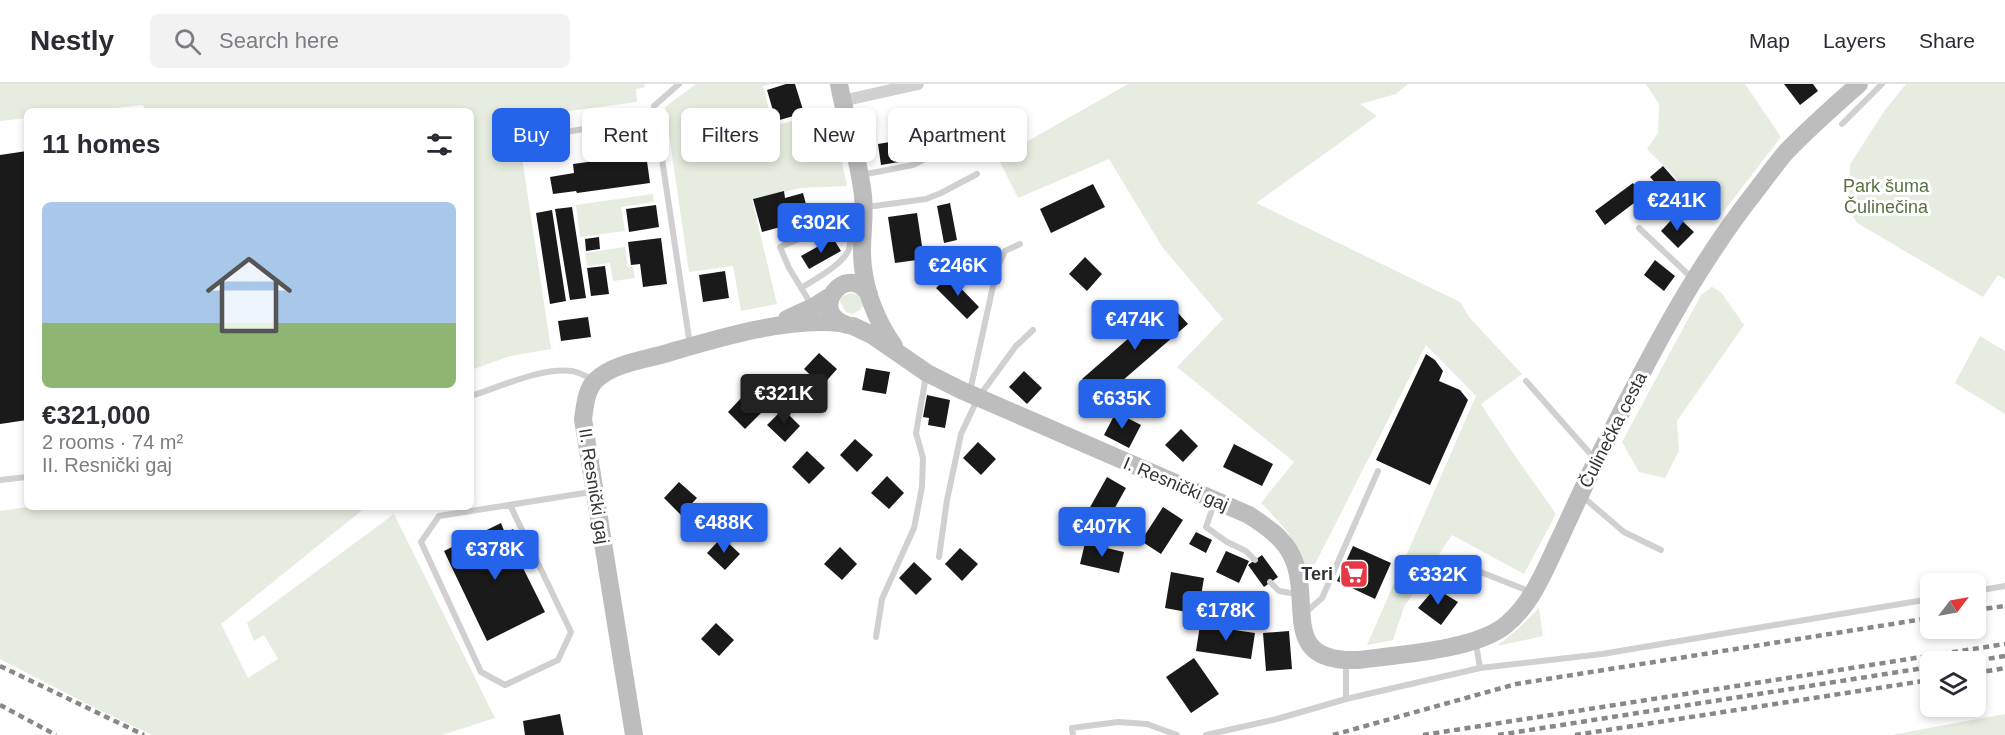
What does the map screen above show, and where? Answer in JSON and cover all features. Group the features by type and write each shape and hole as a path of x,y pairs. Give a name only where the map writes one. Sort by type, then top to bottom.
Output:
{"street":[{"path":"840,93 918,84"},
{"name":"Čulinečka cesta","path":"1311,646 1322,656 1346,660 1430,651 1490,635 1506,625 1524,607 1649,358 1694,280 1727,230 1784,154 1859,84"},
{"name":"I. Resnički gaj","path":"840,93 860,175 864,210 862,252 864,274 883,330 900,354"},
{"name":"I. Resnički gaj","path":"836,290 853,270 862,252"},
{"path":"595,381 621,366 766,328 812,322 846,324 865,321 872,310 871,299 866,289 857,284 847,283 813,307 766,328"},
{"path":"836,290 830,301 831,314 846,324"},
{"name":"I. Resnički gaj","path":"846,324 872,335 927,373 974,396 1249,515 1284,543 1296,566 1301,594 1300,617 1305,636 1311,646"},
{"name":"II. Resnički gaj","path":"595,381 585,401 583,419 634,735"}],"lane":[{"path":"654,108 679,84"},
{"path":"1842,124 1882,84"},
{"path":"663,162 691,347"},
{"path":"860,175 919,162"},
{"path":"813,307 780,247 864,210 926,199 977,174"},
{"path":"801,288 828,272 846,254 851,246 846,219"},
{"path":"1639,228 1694,280"},
{"path":"939,557 947,500 961,435 974,396 997,268 1005,251 1020,244"},
{"path":"974,396 1033,330"},
{"path":"474,395 551,372 573,371 595,381"},
{"path":"876,637 882,599 914,528 922,487 923,458 916,433 927,373"},
{"path":"1526,381 1597,460"},
{"path":"1300,617 1322,598 1378,471"},
{"path":"0,480 24,477"},
{"path":"510,505 571,632 558,660 506,685 481,672 421,542 439,516 595,491"},
{"path":"1580,495 1624,532 1661,550"},
{"path":"1215,501 1206,527 1227,542 1246,551 1255,560"},
{"path":"1473,569 1533,593"},
{"path":"1270,582 1279,591 1301,594"},
{"path":"1986,589 2005,586"},
{"path":"1206,735 1480,668 1602,654 1920,601"},
{"path":"1475,640 1480,668"},
{"path":"1346,660 1346,699"},
{"path":"1073,735 1072,728 1118,722 1147,724 1177,735"}],"green space":[{"path":"0,84 644,84 645,87 636,89 637,102 570,111 570,108 492,108 492,162 523,162 551,349 510,356 474,369 474,108 144,108 143,105 116,108 24,108 24,118 0,121"},
{"path":"696,84 770,84 763,86 768,108 681,108 681,162 780,162 780,124 792,121 792,162 842,162 847,186 800,188 752,200 777,304 741,311 733,266 689,272 669,134 669,108 665,107"},
{"path":"1128,84 1408,84 1396,94 1360,104 1377,116 1256,203 1460,302 1469,317 1522,374 1481,404 1556,514 1524,574 1452,535 1404,607 1393,640 1367,645 1476,396 1426,345 1311,572 1304,569 1293,540 1261,503 1294,462 1177,367 1223,319 1163,248 1109,159 1018,198 1000,162 1027,162 1027,141"},
{"path":"1646,84 1745,84 1781,137 1717,220 1647,149 1658,133 1659,104"},
{"name":"Park šuma Čulinečina","path":"1906,84 2005,84 2005,279 1998,275 1983,297 1857,223 1849,210 1850,164 1885,110"},
{"path":"653,194 654,202 621,207 625,231 580,237 576,205"},
{"path":"625,247 628,267 633,267 635,278 613,281 610,263 587,266 585,253"},
{"path":"1712,287 1721,292 1744,325 1677,421 1679,451 1665,478 1639,472 1622,442 1701,295"},
{"path":"850,293 859,295 864,304 860,310 852,314 846,312 840,302 841,297"},
{"path":"1980,336 2005,351 2005,414 1955,383"},
{"path":"24,507 24,510 362,510 221,624 248,678 278,659 264,635 254,641 247,623 394,514 495,718 442,735 152,735 0,659 0,511"},
{"path":"1539,608 1543,636 1497,646 1518,629"},
{"path":"2005,714 2005,735 1891,735"}],"building":[{"path":"786,84 795,84 802,108 792,108 792,116 780,120 780,108 772,108 767,90"},
{"path":"1784,84 1813,84 1818,91 1800,105"},
{"path":"888,142 888,162 899,162 881,165 878,144"},
{"path":"24,151 24,420 0,424 0,155"},
{"path":"647,162 650,183 553,194 550,177 574,173 573,164"},
{"path":"1663,166 1683,189 1671,200 1650,177"},
{"path":"1633,183 1642,197 1605,225 1595,211"},
{"path":"1093,184 1105,207 1051,233 1040,209"},
{"path":"784,191 785,198 803,193 810,219 762,232 753,199"},
{"path":"950,203 957,240 944,243 937,206"},
{"path":"656,205 659,227 629,232 626,209"},
{"path":"572,207 586,298 570,300 555,209"},
{"path":"552,210 566,301 550,304 536,213"},
{"path":"917,213 924,259 895,263 888,217"},
{"path":"1676,215 1694,232 1678,248 1661,231"},
{"path":"599,237 600,249 586,251 585,239"},
{"path":"661,238 667,284 643,287 640,264 631,265 628,242"},
{"path":"833,238 841,251 809,269 801,256"},
{"path":"1085,257 1102,274 1087,291 1069,274"},
{"path":"1655,260 1675,276 1664,291 1644,275"},
{"path":"605,266 609,294 591,296 587,268"},
{"path":"725,271 729,298 703,302 699,275"},
{"path":"949,276 979,307 967,319 936,288"},
{"path":"1169,303 1188,324 1100,400 1082,379"},
{"path":"588,317 591,337 561,341 558,321"},
{"path":"819,353 837,369 822,386 804,369"},
{"path":"1426,354 1435,360 1443,371 1439,381 1460,390 1468,400 1430,485 1376,460"},
{"path":"866,368 890,372 886,394 862,390"},
{"path":"1024,371 1042,388 1027,404 1009,387"},
{"path":"927,395 950,400 945,428 928,425 929,418 923,417"},
{"path":"743,396 761,413 745,429 728,412"},
{"path":"783,409 800,426 785,442 767,425"},
{"path":"1116,412 1141,425 1129,448 1104,435"},
{"path":"1181,429 1198,446 1183,462 1165,445"},
{"path":"855,439 873,455 857,472 840,455"},
{"path":"978,442 996,459 981,475 963,458"},
{"path":"1234,444 1273,464 1262,486 1223,467"},
{"path":"807,451 825,468 809,484 792,467"},
{"path":"887,476 904,493 889,509 871,493"},
{"path":"1107,477 1126,488 1108,520 1089,509"},
{"path":"679,482 697,498 681,515 664,498"},
{"path":"1163,507 1183,520 1161,554 1141,541"},
{"path":"501,523 505,533 513,529 521,546 514,550 545,612 487,641 444,551"},
{"path":"1196,532 1212,540 1206,553 1189,544"},
{"path":"722,537 740,554 725,570 707,553"},
{"path":"1085,543 1124,552 1119,573 1080,564"},
{"path":"1353,546 1391,563 1375,599 1337,581"},
{"path":"840,547 857,564 842,580 824,564"},
{"path":"960,548 978,564 962,581 945,564"},
{"path":"1226,551 1249,561 1239,583 1216,572"},
{"path":"1262,555 1278,577 1264,587 1248,565"},
{"path":"914,562 932,579 916,595 899,578"},
{"path":"1171,572 1204,578 1198,614 1165,608"},
{"path":"1435,588 1458,602 1441,625 1418,608"},
{"path":"716,623 734,640 719,656 701,639"},
{"path":"1200,625 1255,633 1251,659 1196,651"},
{"path":"1289,631 1292,669 1266,671 1263,633"},
{"path":"1194,658 1219,694 1191,713 1166,677"},
{"path":"560,714 564,735 525,735 523,721"}],"railway":[{"path":"1986,609 2005,606"},
{"path":"1333,735 1516,684 1920,620"},
{"path":"1423,735 2005,644"},
{"path":"1986,659 2005,656"},
{"path":"0,666 144,735"},
{"path":"1986,671 2005,668"},
{"path":"1498,735 1920,669"},
{"path":"1575,735 1920,682"},
{"path":"0,705 56,735"}],"place":[{"name":"Teri","path":"1354,574"}]}
